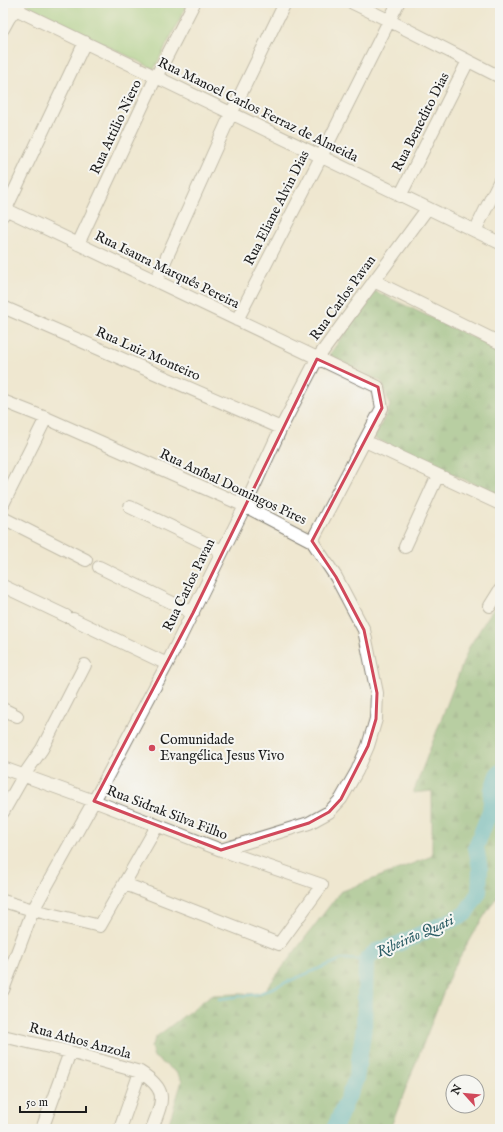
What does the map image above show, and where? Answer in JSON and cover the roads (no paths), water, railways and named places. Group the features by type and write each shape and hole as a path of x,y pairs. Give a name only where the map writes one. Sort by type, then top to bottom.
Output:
{"street":[{"name":"Rua Manoel Carlos Ferraz de Almeida","path":"3,3 18,6 85,42 231,114 500,243"},
{"name":"Rua Attilio Niero","path":"78,244 156,77 194,3"},
{"path":"156,281 231,114 285,3"},
{"path":"353,3 500,77"},
{"name":"Rua Eliane Alvin Dias","path":"237,320 321,157 388,20 398,3"},
{"path":"3,29 18,6"},
{"path":"4,211 85,42"},
{"name":"Rua Benedito Dias","path":"400,196 468,61"},
{"path":"475,231 500,180"},
{"name":"Rua Carlos Pavan","path":"3,990 33,910 94,801 193,613 281,428 317,359 427,209"},
{"name":"Rua Isaura Marquês Pereira","path":"4,211 78,244 378,387 382,408 365,441"},
{"path":"374,281 500,343"},
{"name":"Rua Luiz Monteiro","path":"3,307 281,428"},
{"name":"Rua Aníbal Domingos Pires","path":"3,400 245,506 312,541 336,577 364,630 377,693 376,719 368,746 349,787 341,799 329,812 309,823 221,850"},
{"path":"4,499 46,418"},
{"path":"312,541 365,441 500,504"},
{"path":"405,547 438,475"},
{"path":"130,507 222,551"},
{"path":"3,518 86,560"},
{"path":"99,567 193,613"},
{"path":"3,586 166,664"},
{"path":"490,606 500,590"},
{"path":"3,812 24,775 42,748 85,665"},
{"path":"3,709 17,716"},
{"name":"Rua Sidrak Silva Filho","path":"3,768 221,850 322,885 279,944 124,884"},
{"path":"3,901 33,910 100,926 157,826"},
{"name":"Rua Athos Anzola","path":"3,1036 70,1052 144,1075"},
{"path":"42,1129 70,1052"},
{"path":"120,1129 144,1075 160,1090 162,1100 152,1129"}],"waterway":[{"name":"Ribeirão Quati","path":"334,1129 356,1079 364,1028 366,960 376,951 398,944 465,914 479,892 480,869 476,847 490,811 492,790 497,775 500,772"},
{"path":"219,999 258,994 342,959 366,960"}],"place":[{"name":"Comunidade Evangélica Jesus Vivo","path":"152,748"}]}
